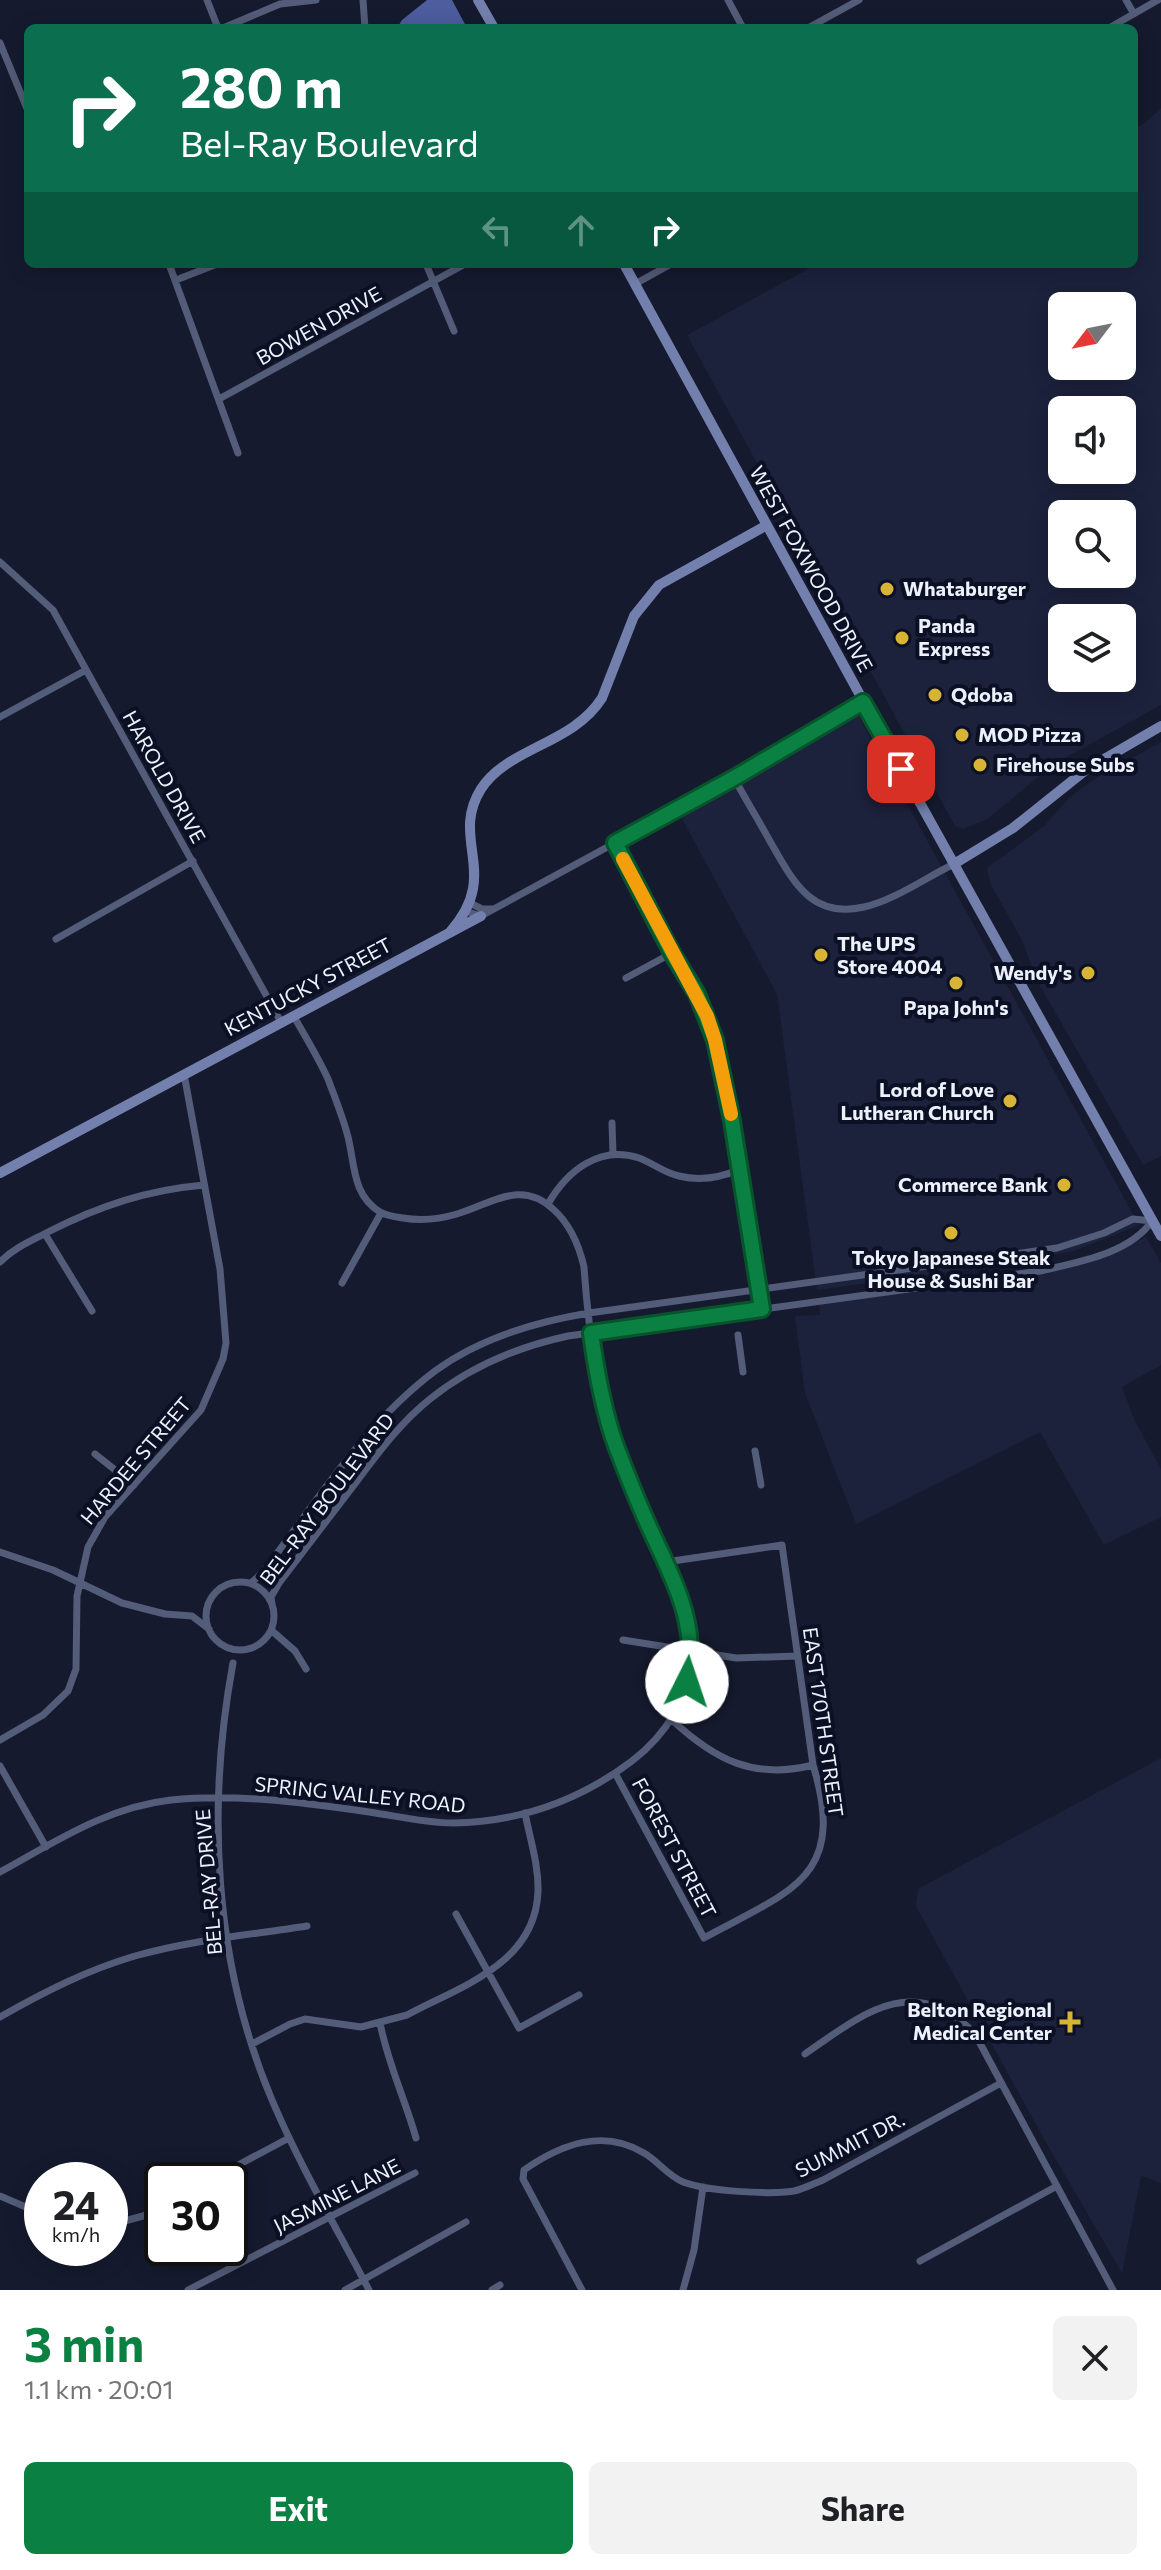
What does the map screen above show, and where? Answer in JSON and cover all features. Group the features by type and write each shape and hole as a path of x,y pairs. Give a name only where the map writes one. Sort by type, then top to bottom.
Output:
{"street":[{"path":"207,0 218,24"},
{"path":"230,24 280,4 316,0"},
{"path":"363,0 365,24"},
{"path":"478,0 492,24"},
{"path":"728,0 741,24"},
{"path":"815,24 859,0"},
{"path":"1126,0 1134,14"},
{"path":"1116,24 1158,0"},
{"path":"0,43 24,101"},
{"path":"171,268 238,453"},
{"path":"176,280 207,268"},
{"path":"428,268 454,331"},
{"name":"BOWEN DRIVE","path":"219,399 458,268"},
{"name":"WEST FOXWOOD DRIVE","path":"626,268 863,702 1161,1236"},
{"path":"635,284 664,268"},
{"path":"450,932 468,907 476,881 470,831 471,817 482,787 499,770 574,728 594,711 634,616 659,585 767,525"},
{"name":"HAROLD DRIVE","path":"0,562 53,610 281,1022"},
{"path":"0,717 86,670"},
{"path":"468,907 481,916 734,778 863,702"},
{"path":"734,778 787,874 804,893 827,905 853,909 878,903 954,864 1013,828 1087,769 1161,726"},
{"path":"615,843 672,953 697,994 715,1040 740,1169 762,1309"},
{"path":"56,939 193,861"},
{"path":"468,907 494,909"},
{"name":"KENTUCKY STREET","path":"0,1173 481,916"},
{"path":"626,978 672,953"},
{"path":"293,1015 327,1077 339,1110 358,1187 381,1213 409,1219 443,1218 490,1200 514,1195 548,1204 564,1180 576,1169 589,1160 613,1154 639,1158 662,1171 692,1178 719,1176 740,1169"},
{"name":"HARDEE STREET","path":"0,1740 43,1715 61,1700 73,1681 79,1582 85,1555 96,1530 201,1410 223,1359 226,1343 220,1269 184,1074"},
{"path":"612,1123 613,1154"},
{"path":"0,1262 17,1248 71,1219 121,1200 149,1192 204,1185"},
{"name":"SPRING VALLEY ROAD","path":"0,1872 88,1823 125,1809 168,1800 217,1798 318,1806 450,1823 525,1813 576,1797 615,1773 655,1740 672,1720 687,1682 691,1652 684,1605 615,1442 596,1371 581,1252 569,1227 548,1204"},
{"path":"342,1283 381,1213"},
{"name":"BEL-RAY BOULEVARD","path":"251,1583 263,1572 365,1439 400,1400 436,1370 494,1339 528,1326 589,1313 1057,1248 1104,1233 1133,1219 1152,1221 1142,1235 1122,1246 1061,1266 591,1333 540,1342 497,1358 453,1382 413,1414 376,1456 279,1583 271,1597 274,1613 271,1630"},
{"path":"45,1234 92,1311"},
{"path":"1057,1248 1061,1266"},
{"path":"926,1267 928,1286"},
{"path":"738,1335 743,1372"},
{"name":"BEL-RAY BOULEVARD","path":"400,1400 413,1414"},
{"path":"755,1451 761,1485"},
{"path":"95,1454 134,1485"},
{"name":"EAST 170TH STREET","path":"666,1562 782,1545 823,1816 820,1852 815,1863 786,1892 704,1938"},
{"path":"0,1552 43,1566 122,1603 145,1610 192,1616 209,1629"},
{"name":"BEL-RAY BOULEVARD","path":"192,1616 216,1592 232,1583 251,1583 264,1592 272,1604"},
{"path":"211,1599 207,1614 209,1629 233,1663 261,1644 271,1630 295,1651 306,1669"},
{"path":"623,1640 736,1658 797,1656"},
{"path":"224,1647 248,1650"},
{"name":"BEL-RAY DRIVE","path":"233,1663 224,1715 217,1798 218,1853 227,1939 238,1996 252,2044 289,2138 369,2290"},
{"path":"672,1720 690,1737 745,1768 778,1771 813,1765"},
{"path":"0,1766 46,1847"},
{"name":"FOREST STREET","path":"615,1773 704,1938"},
{"path":"252,2044 305,2019 361,2027 407,2015 505,1962 530,1930 536,1911 536,1869 525,1813"},
{"path":"456,1914 519,2028 579,1995"},
{"path":"0,2017 46,1991 101,1967 160,1950 307,1926"},
{"path":"805,2054 877,2007 900,2002 934,2005 963,2022 975,2034 1113,2290"},
{"path":"380,2023 387,2056 408,2107 416,2138"},
{"name":"SUMMIT DR.","path":"582,2290 523,2179 524,2170 572,2143 620,2141 646,2154 674,2177 703,2187 793,2191 823,2180 1001,2083"},
{"path":"244,2162 289,2138"},
{"name":"JASMINE LANE","path":"188,2290 415,2173"},
{"path":"920,2261 1057,2186"},
{"path":"683,2290 694,2250 703,2187"},
{"path":"0,2196 24,2206"},
{"path":"345,2290 466,2222"},
{"path":"492,2290 500,2285"}],"shaded area":[{"path":"1161,108 1161,705 1054,764 986,820 963,829 955,826 687,335 810,268 1138,268 1138,127"},
{"path":"857,713 1139,1225 1074,1251 817,1290 777,994 680,815"},
{"path":"1161,742 1161,1156 1143,1165 1036,979 1023,942 990,883 987,868 1044,826 1070,797 1096,778"},
{"path":"1146,1237 1161,1263 1161,1365 1122,1387 1134,1419 1161,1469 1161,1517 1104,1545 1040,1432 856,1524 805,1393 795,1316 820,1315 819,1304 1099,1259"},
{"name":"Belton Regional Medical Center","path":"1161,1758 1161,2183 1141,2176 1122,2273 1044,2139 916,1906 918,1889"}],"water":[{"path":"427,0 452,0 465,24 400,24"}],"slow traffic":[{"path":"623,859 707,1016 731,1114"}],"place":[{"name":"Whataburger","path":"887,589"},
{"name":"Panda Express","path":"902,638"},
{"name":"Qdoba","path":"935,695"},
{"name":"MOD Pizza","path":"962,735"},
{"name":"Firehouse Subs","path":"980,765"},
{"name":"The UPS Store 4004","path":"821,955"},
{"name":"Wendy's","path":"1088,973"},
{"name":"Papa John's","path":"956,983"},
{"name":"Lord of Love Lutheran Church","path":"1010,1101"},
{"name":"Commerce Bank","path":"1064,1185"},
{"name":"Tokyo Japanese Steak House & Sushi Bar","path":"951,1233"},
{"name":"Belton Regional Medical Center","path":"1070,2022"}],"route":[{"path":"687,1682 691,1652 687,1616 675,1578 650,1530 615,1442 596,1371 591,1333 762,1309 732,1121 715,1040 697,994 672,953 615,843 863,702 901,769"}]}
